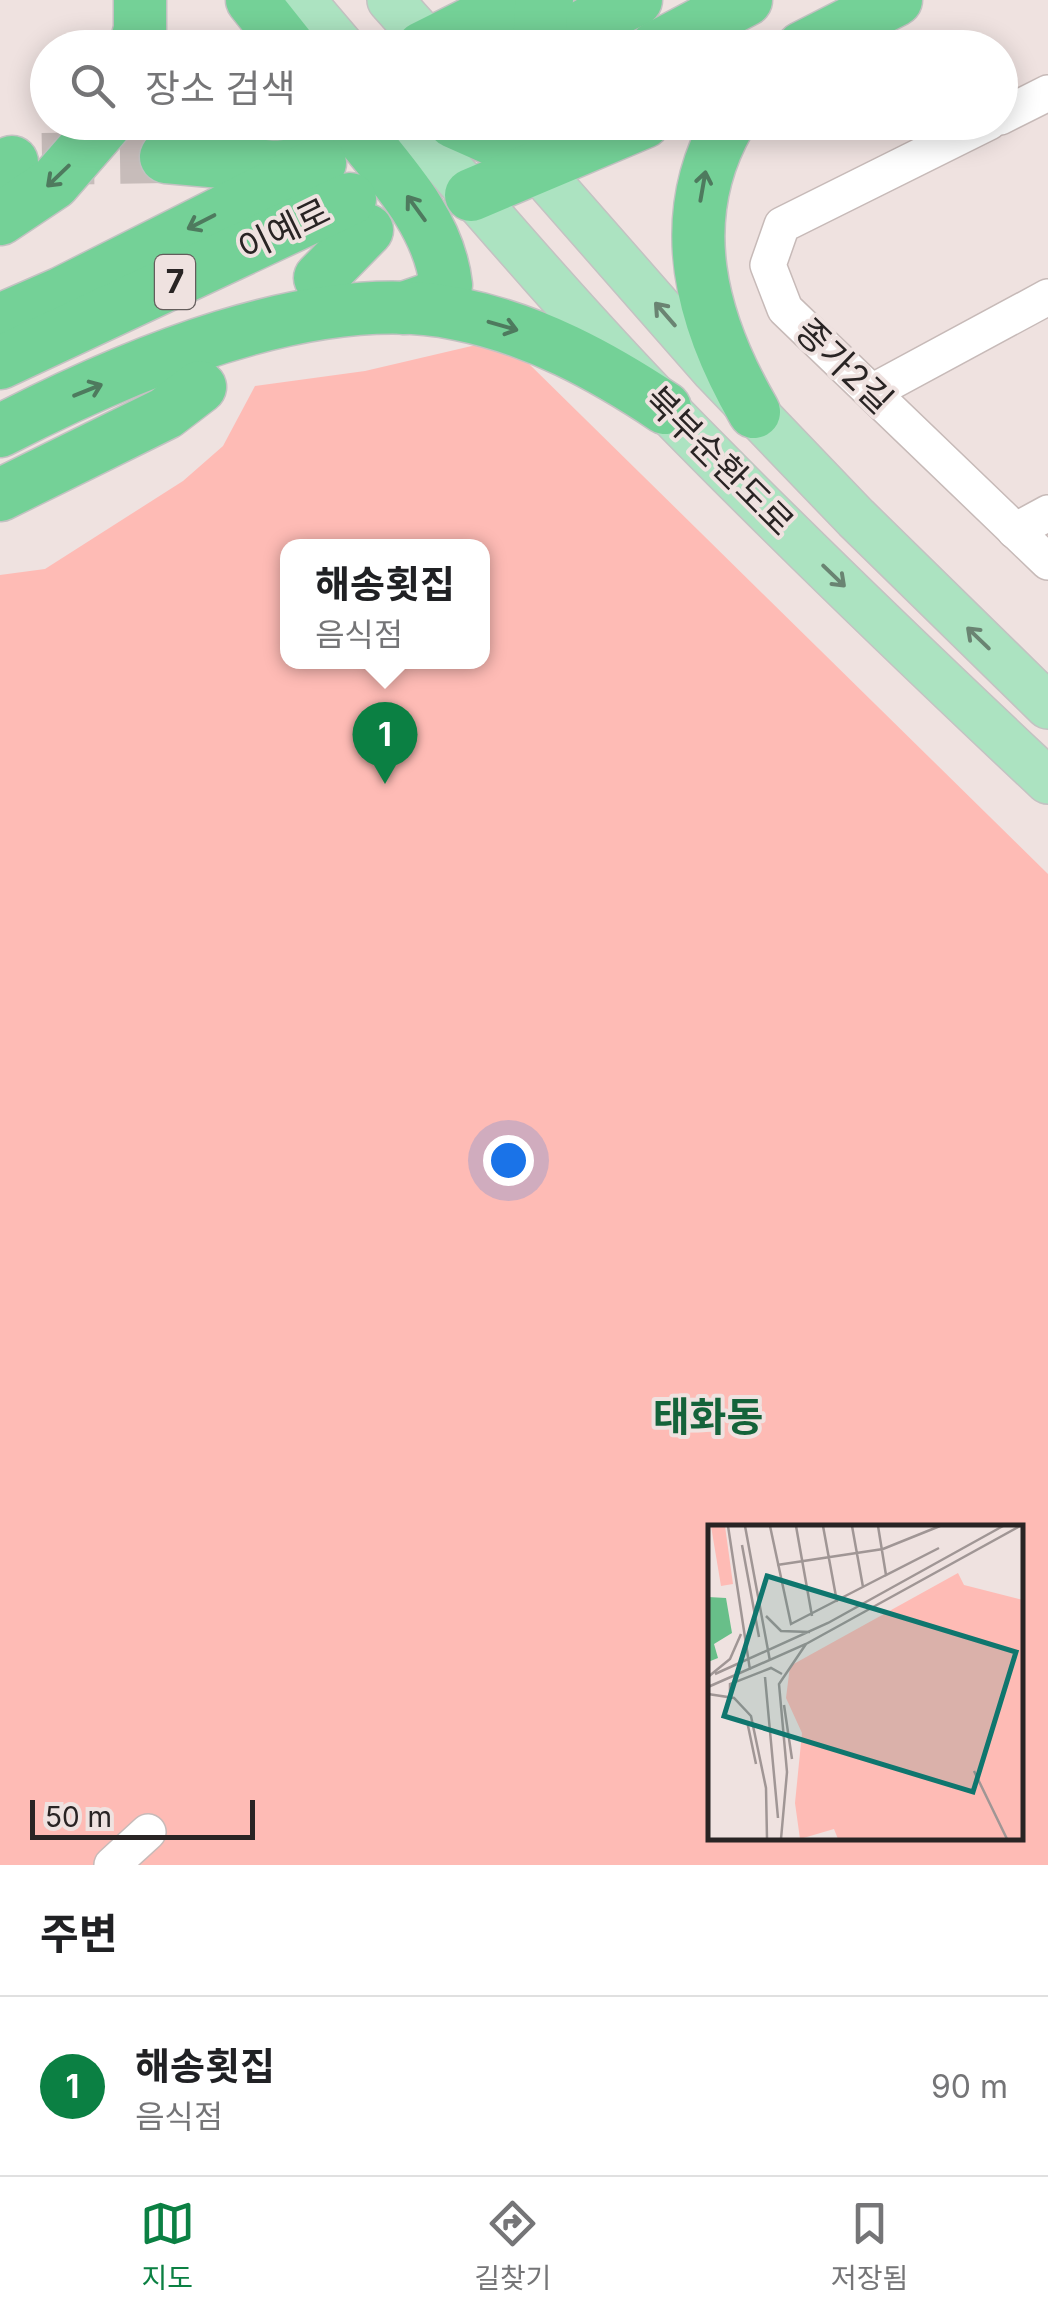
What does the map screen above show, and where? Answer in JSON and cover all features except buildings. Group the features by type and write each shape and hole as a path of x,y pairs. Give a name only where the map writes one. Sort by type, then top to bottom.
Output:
{"highway":[{"path":"140,0 140,30"},
{"path":"252,0 276,30"},
{"path":"459,30 518,0"},
{"path":"540,30 541,7 567,12 636,0"},
{"path":"688,30 746,0"},
{"path":"837,30 896,0"},
{"path":"0,219 54,182 91,140"},
{"path":"471,195 519,147 554,140"},
{"path":"720,140 706,169 698,211 698,251 718,341 754,412"},
{"path":"166,157 275,167 347,179 424,219 443,259 446,285 430,299 404,308"},
{"path":"320,278 347,179"},
{"name":"이예로","path":"0,320 347,179"},
{"name":"이예로","path":"0,364 347,179"},
{"path":"0,431 50,405 207,341 334,311 404,308 456,313 518,330 576,354 666,408"},
{"path":"0,495 166,412 200,386"}],"main road":[{"path":"302,0 328,30"},
{"path":"390,0 415,30"},
{"name":"북부순환도로","path":"424,140 666,408 814,558 1048,781"},
{"name":"북부순환도로","path":"519,147 754,412 1048,706"}],"street":[{"path":"1018,107 1048,93"},
{"name":"종가2길","path":"952,140 782,226 768,265 785,309 1048,562"},
{"path":"872,392 1048,298"},
{"path":"1016,532 1048,513"},
{"path":"112,1865 148,1832"}],"shaded area":[{"path":"476,345 524,359 1048,874 1048,1865 0,1865 0,575 45,569 183,481 223,446 255,386 365,371"}],"tunnel":[{"path":"42,159 166,157"}],"place":[{"name":"해송횟집","path":"385,784"}],"district":[{"name":"태화동","path":"708,1417"}]}
